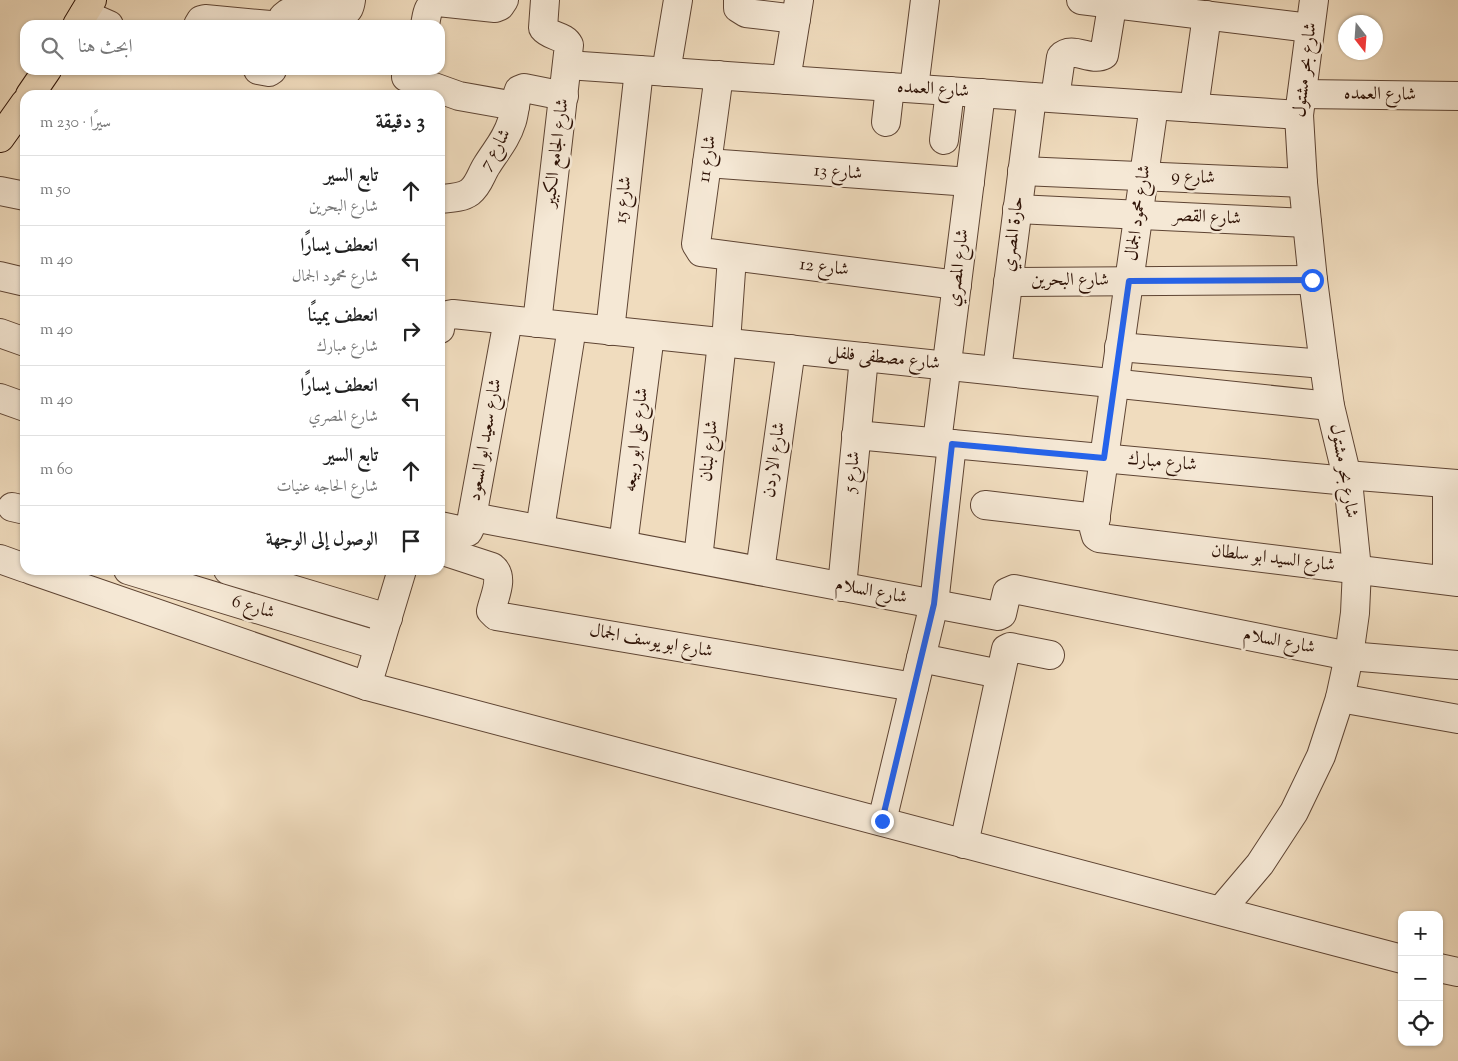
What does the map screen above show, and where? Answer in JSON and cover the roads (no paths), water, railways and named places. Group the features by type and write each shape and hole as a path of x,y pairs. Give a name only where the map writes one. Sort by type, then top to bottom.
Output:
{"main road":[{"path":"33,90 44,75"},
{"path":"0,138 20,110"}],"street":[{"path":"282,20 288,12 343,14 348,11 351,0"},
{"path":"426,20 429,7 438,2 495,8 500,6 504,0"},
{"name":"شارع الجامع الكبير","path":"537,323 564,96 568,42 547,33 543,28 545,0"},
{"path":"666,72 678,0"},
{"path":"738,0 738,8 746,13 797,10 786,80"},
{"path":"886,122 902,88 925,0"},
{"path":"1081,0 1112,2 1310,28"},
{"name":"شارع بحر مشتول","path":"1221,910 1260,864 1294,812 1321,756 1340,698 1350,656 1355,613 1357,569 1347,478 1330,406 1312,280 1303,183 1300,104 1314,0"},
{"name":"حارة المصري","path":"997,370 1022,170 1044,97 1063,55 1069,52 1099,57 1104,55 1112,2"},
{"path":"84,13 99,20"},
{"path":"1194,108 1207,15"},
{"path":"201,20 216,20"},
{"name":"شارع العمده","path":"567,65 1194,108 1458,96"},
{"name":"شارع 15","path":"610,330 639,70"},
{"name":"شارع 11","path":"696,244 719,75"},
{"path":"406,76 443,90"},
{"name":"شارع 7","path":"445,198 459,197 477,185 487,165 500,148 512,121 518,93 524,88 564,96"},
{"path":"445,91 459,96 515,106"},
{"path":"944,140 950,91"},
{"name":"شارع المصري","path":"882,821 934,604 947,365 981,93"},
{"name":"شارع محمود الجمال","path":"1095,524 1154,105"},
{"name":"شارع 13","path":"707,163 970,182"},
{"name":"شارع 9","path":"1022,170 1303,183"},
{"path":"0,191 20,195"},
{"name":"شارع القصر","path":"1018,209 1307,223"},
{"name":"شارع 12","path":"696,244 701,252 732,257 957,285"},
{"name":"شارع لبنان","path":"698,559 724,342 732,257"},
{"path":"0,276 20,281"},
{"name":"شارع البحرين","path":"1008,282 1312,280"},
{"name":"شارع مصطفى فلفل","path":"445,318 448,314 453,314 1330,406"},
{"name":"شارع سعيد ابو السعود","path":"445,527 468,532 470,528 508,320"},
{"path":"540,530 572,327"},
{"path":"0,333 20,340"},
{"name":"شارع على ابو ربيعه","path":"624,545 650,335"},
{"path":"1119,347 1324,364"},
{"name":"شارع الاردن","path":"760,571 791,349"},
{"name":"شارع 5","path":"842,587 864,357"},
{"path":"0,398 20,405"},
{"name":"شارع مبارك","path":"856,434 1104,458 1347,478 1453,484"},
{"path":"1453,484 1453,581"},
{"name":"شارع السيد ابو سلطان","path":"985,505 1095,524 1096,536 1099,538 1453,581"},
{"name":"شارع السلام","path":"473,517 998,616 1002,614 1007,592 1014,589 1350,656 1458,665"},
{"name":"شارع ابو يوسف الجمال","path":"445,552 496,570 499,580 491,611 496,616 914,686"},
{"path":"0,559 20,566"},
{"path":"47,575 367,686 1398,958"},
{"name":"شارع 6","path":"145,575 379,646"},
{"path":"245,575 388,618"},
{"path":"367,686 401,575"},
{"path":"964,844 1005,652 1008,648 1050,655"},
{"path":"921,658 1000,674"},
{"path":"1340,698 1458,719"},
{"path":"1443,969 1458,972"}]}
